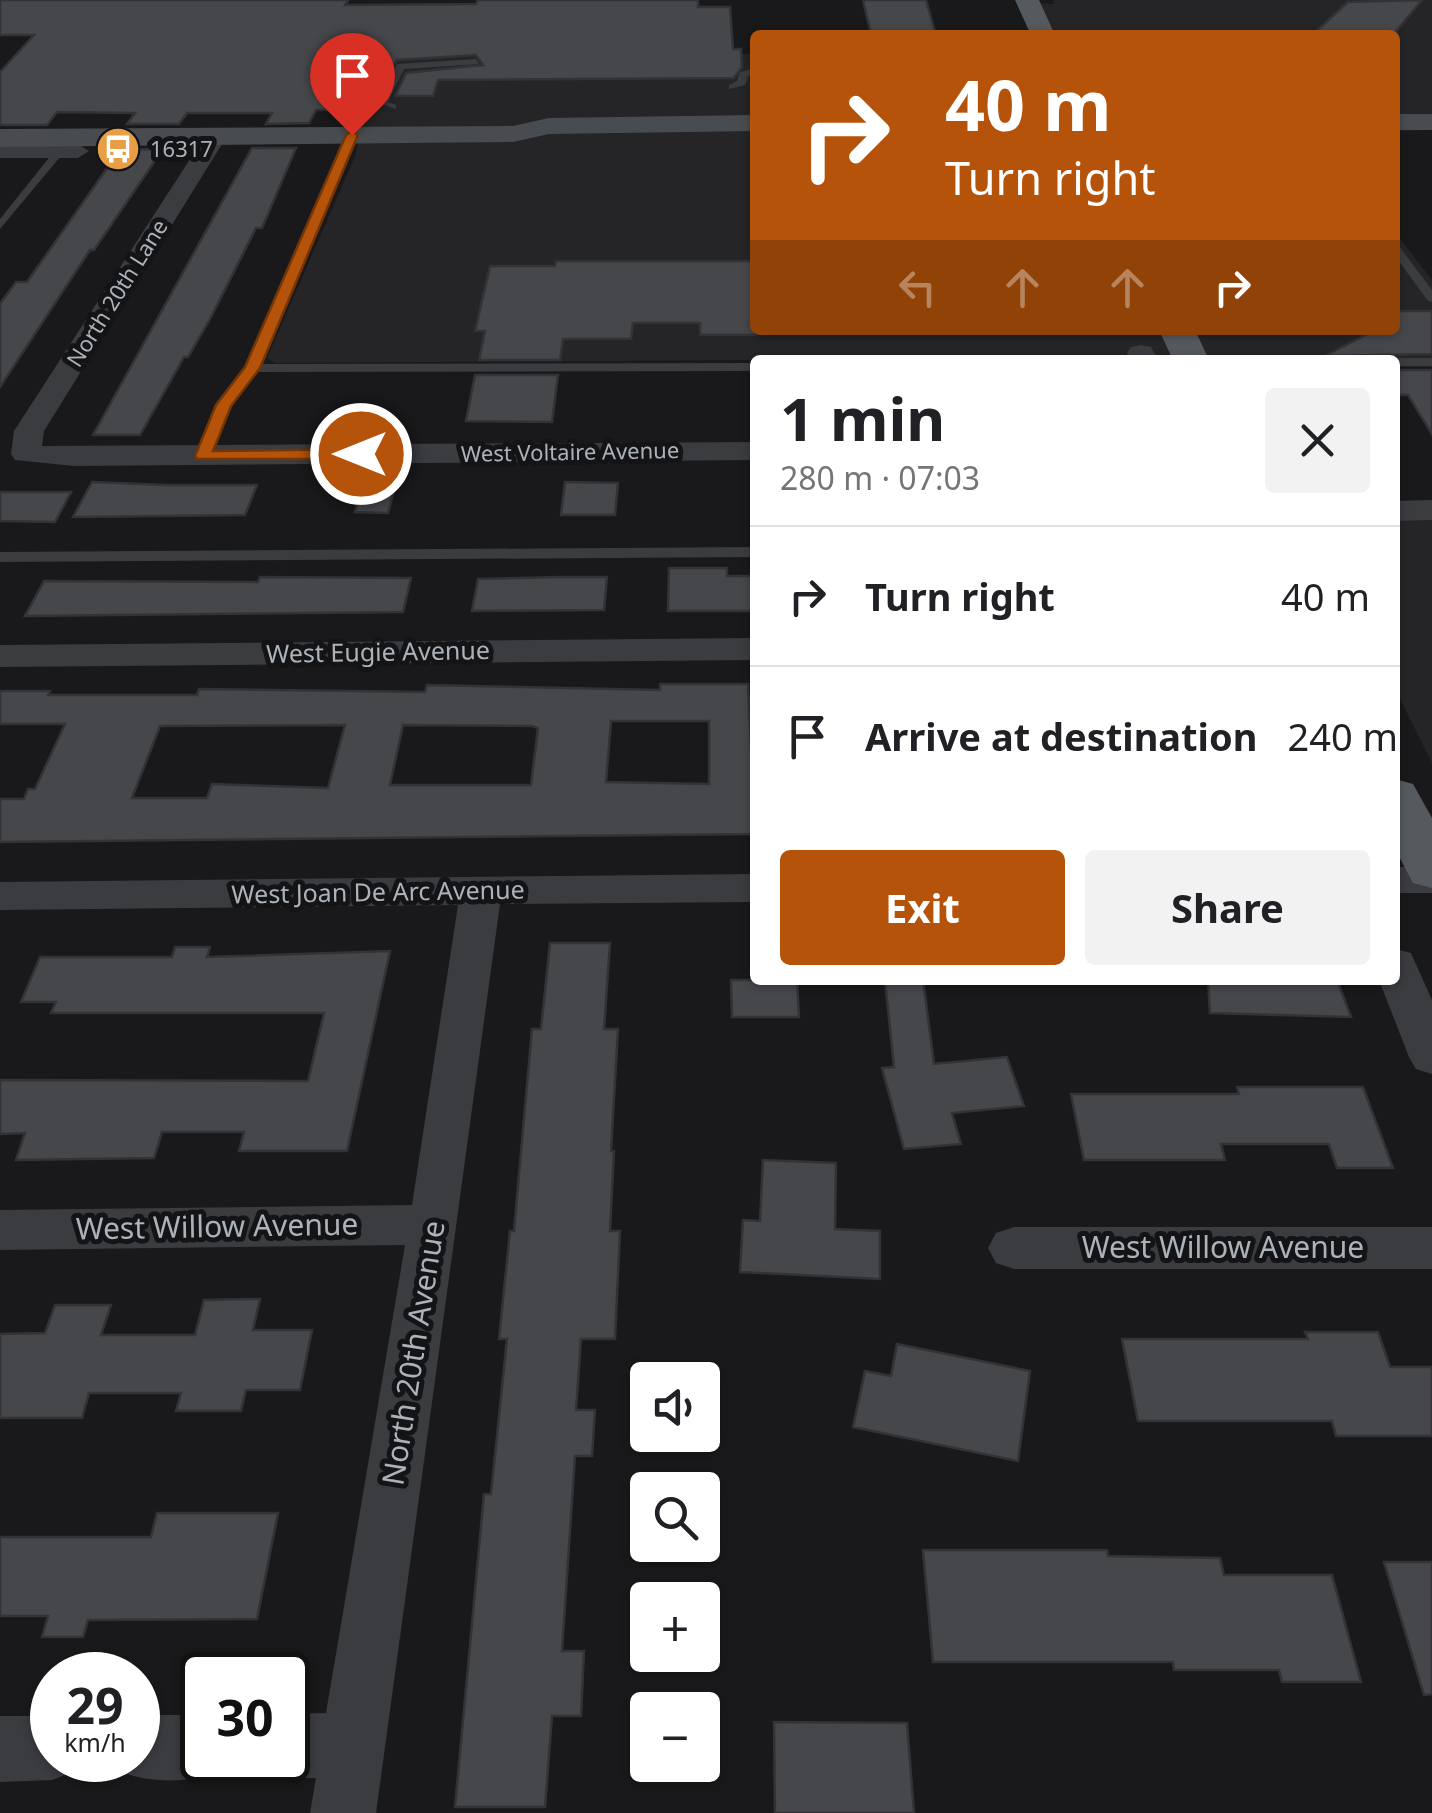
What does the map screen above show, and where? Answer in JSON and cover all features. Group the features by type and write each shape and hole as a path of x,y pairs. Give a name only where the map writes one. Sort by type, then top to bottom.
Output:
{"main road":[{"path":"1027,0 1041,30"},
{"path":"1400,122 1432,122"},
{"path":"514,134 549,126 750,123"},
{"path":"0,138 514,134 552,142 750,140"},
{"path":"1400,138 1432,138"},
{"path":"1400,805 1432,871"}],"street":[{"name":"North 20th Lane","path":"26,454 30,431 216,136"},
{"path":"0,151 69,151"},
{"name":"West Voltaire Avenue","path":"26,454 750,451"},
{"path":"1400,510 1432,510"},
{"name":"West Eugie Avenue","path":"0,656 750,648"},
{"path":"1400,880 1432,880"},
{"name":"West Joan De Arc Avenue","path":"0,896 750,888"},
{"name":"North 20th Avenue","path":"343,1813 434,1224 480,892"},
{"path":"1400,977 1432,1057"},
{"name":"West Willow Avenue","path":"0,1230 434,1224"},
{"name":"West Willow Avenue","path":"1014,1248 1432,1248"},
{"path":"310,1746 353,1745"},
{"path":"0,1748 30,1748"}],"lane":[{"path":"392,106 384,103 400,66 476,62"},
{"path":"732,87 742,83 742,74 750,72"},
{"path":"203,456 224,405 252,368 352,135"},
{"path":"0,226 69,151"},
{"path":"1400,255 1432,298"},
{"path":"1400,362 1432,362"},
{"path":"252,368 750,367"},
{"path":"0,557 750,552"}],"shaded area":[{"path":"1053,0 1432,0 1432,130 1400,131 1400,30 1041,30 1029,3 1054,4"},
{"path":"750,54 750,335 1400,335 1400,238 1432,280 1432,367 1400,367 1400,355 750,355 750,360 275,363 267,358 356,154 360,120 386,57"},
{"path":"1400,519 1432,519 1432,763 1400,699"}],"building":[{"path":"0,0 348,0 345,5 476,4 478,0 698,0 698,7 730,7 733,49 741,49 742,67 734,78 438,80 433,96 395,96 406,73 483,65 476,55 397,60 377,96 360,96 354,110 316,110 309,123 266,124 272,113 187,113 179,124 127,124 135,113 57,112 47,125 0,125 0,72 34,35 0,35"},
{"path":"863,0 926,0 934,30 870,30"},
{"path":"1422,0 1397,30 1317,30 1348,2"},
{"path":"252,148 296,148 262,228 256,228 209,321 140,435 93,435"},
{"path":"163,149 94,250 90,250 0,387 0,304 16,282 27,282 120,150 109,150"},
{"path":"556,261 750,261 750,335 700,335 700,323 633,323 631,339 563,339 560,360 479,360 485,331 475,331 490,266 555,266"},
{"path":"1400,311 1432,311 1432,354 1327,355 1365,335 1400,335"},
{"path":"1400,370 1432,370 1432,434 1408,395 1400,395"},
{"path":"475,375 558,375 552,422 466,421"},
{"path":"92,482 257,485 245,515 73,517"},
{"path":"565,482 618,483 615,515 561,515"},
{"path":"364,483 396,483 388,513 355,512"},
{"path":"0,492 71,492 55,522 0,521"},
{"path":"669,568 727,568 727,576 750,576 750,611 668,611"},
{"path":"260,577 411,578 403,612 25,616 44,581 258,582"},
{"path":"607,577 604,610 472,611 478,579"},
{"path":"660,684 748,684 750,834 0,842 0,799 24,799 28,789 35,789 65,724 0,724 0,691 50,691 48,695 197,695 199,689 425,692 427,685 660,690","holes":["611,721 709,721 709,784 606,782","345,725 328,788 212,784 207,798 132,798 160,726","403,725 538,728 531,785 390,785"]},
{"path":"550,943 610,943 604,1029 618,1029 610,1231 620,1231 615,1339 581,1339 576,1410 595,1410 592,1456 575,1456 562,1651 584,1651 581,1716 552,1716 545,1807 455,1807 484,1494 491,1494 507,1339 499,1339 510,1231 514,1231 532,1029 541,1029"},
{"path":"175,947 210,947 207,957 390,951 347,1151 239,1151 244,1132 162,1132 154,1158 16,1160 25,1133 0,1134 0,1080 308,1081 324,1013 51,1013 56,1002 21,1002 40,957 172,957"},
{"path":"731,980 750,980 750,985 797,985 799,1017 732,1017"},
{"path":"886,985 924,985 934,1064 1007,1057 1024,1106 952,1113 961,1144 904,1149 882,1068 894,1067"},
{"path":"1208,985 1339,985 1351,1017 1210,1013"},
{"path":"1237,1087 1363,1087 1393,1168 1337,1168 1329,1144 1221,1144 1225,1160 1084,1160 1071,1094 1239,1094"},
{"path":"763,1160 836,1163 835,1229 880,1231 880,1279 740,1272 743,1220 760,1221"},
{"path":"260,1299 253,1330 312,1330 300,1390 246,1390 241,1411 176,1411 181,1393 89,1393 82,1418 0,1418 0,1334 45,1333 55,1305 111,1305 101,1335 195,1335 204,1300"},
{"path":"1305,1332 1378,1332 1390,1367 1432,1367 1432,1436 1336,1436 1332,1421 1138,1421 1122,1339 1308,1339"},
{"path":"897,1344 1030,1371 1018,1461 853,1427 865,1371 891,1376"},
{"path":"157,1513 278,1513 257,1619 88,1620 83,1637 42,1637 48,1616 0,1616 0,1537 151,1537"},
{"path":"923,1550 1107,1550 1108,1556 1220,1558 1224,1575 1332,1575 1361,1682 1282,1682 1279,1670 1174,1670 1173,1662 933,1662"},
{"path":"1384,1562 1432,1562 1432,1694 1424,1695"},
{"path":"774,1722 907,1723 914,1813 775,1813"}],"place":[{"name":"16317","path":"118,149"}],"route":[{"path":"352,135 252,368 224,405 203,456 361,454"}]}
